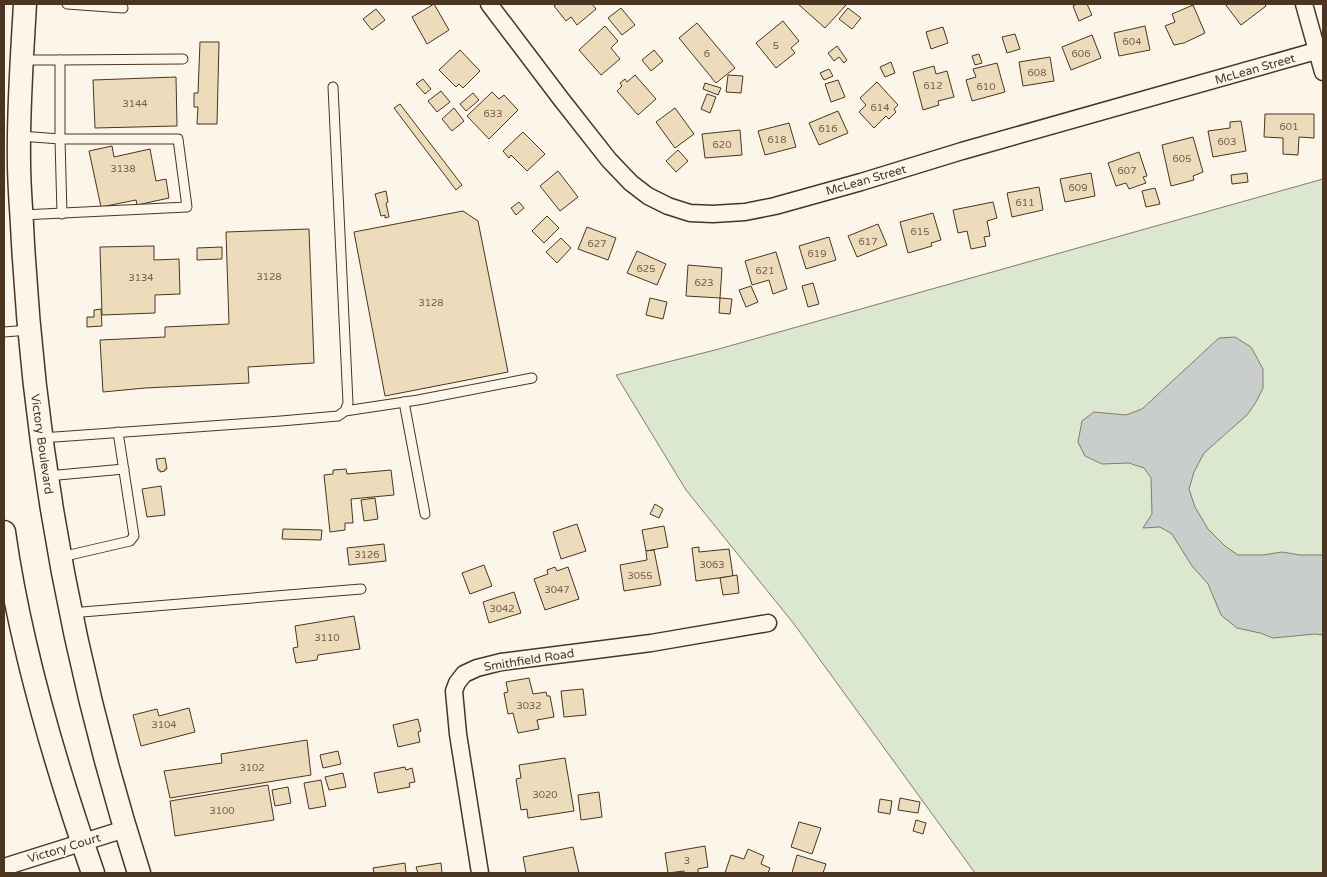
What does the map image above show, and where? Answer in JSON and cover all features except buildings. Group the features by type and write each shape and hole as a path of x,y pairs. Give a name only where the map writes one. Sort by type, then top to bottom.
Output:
{"main road":[{"name":"Victory Boulevard","path":"25,4 19,162 24,277 41,438 70,613 110,782 139,873"},
{"path":"4,532 8,579 30,665 51,742 93,873"}],"street":[{"name":"McLean Street","path":"489,4 609,160 632,183 648,196 668,206 690,212 713,214 745,212 776,206 962,151 1320,50"},
{"path":"1304,4 1320,50 1323,72"},
{"name":"Smithfield Road","path":"480,873 458,734 454,691 464,674 476,668 501,662 651,643 768,624"},
{"name":"Victory Court","path":"4,867 124,829"}],"lane":[{"path":"67,4 123,8"},
{"path":"22,60 183,59"},
{"path":"60,60 62,214"},
{"path":"333,87 348,403 345,411"},
{"path":"19,136 178,139 186,206 22,215"},
{"path":"4,332 29,330"},
{"path":"41,438 338,416 345,411 532,378"},
{"path":"404,402 425,514"},
{"path":"60,557 130,541 134,536 118,432"},
{"path":"46,476 124,469"},
{"path":"70,613 361,589"}],"green space":[{"path":"1323,179 1323,873 975,873 794,624 686,490 616,375 715,350"}],"shaded area":[{"path":"1235,337 1251,347 1263,369 1263,388 1247,415 1204,453 1194,472 1189,489 1195,507 1208,529 1225,546 1238,555 1263,555 1282,552 1300,555 1323,555 1323,635 1273,638 1237,628 1221,615 1208,584 1192,566 1172,534 1160,527 1143,528 1152,514 1151,478 1144,468 1129,463 1102,464 1085,456 1078,442 1082,421 1094,412 1126,415 1142,409 1219,338"}]}
